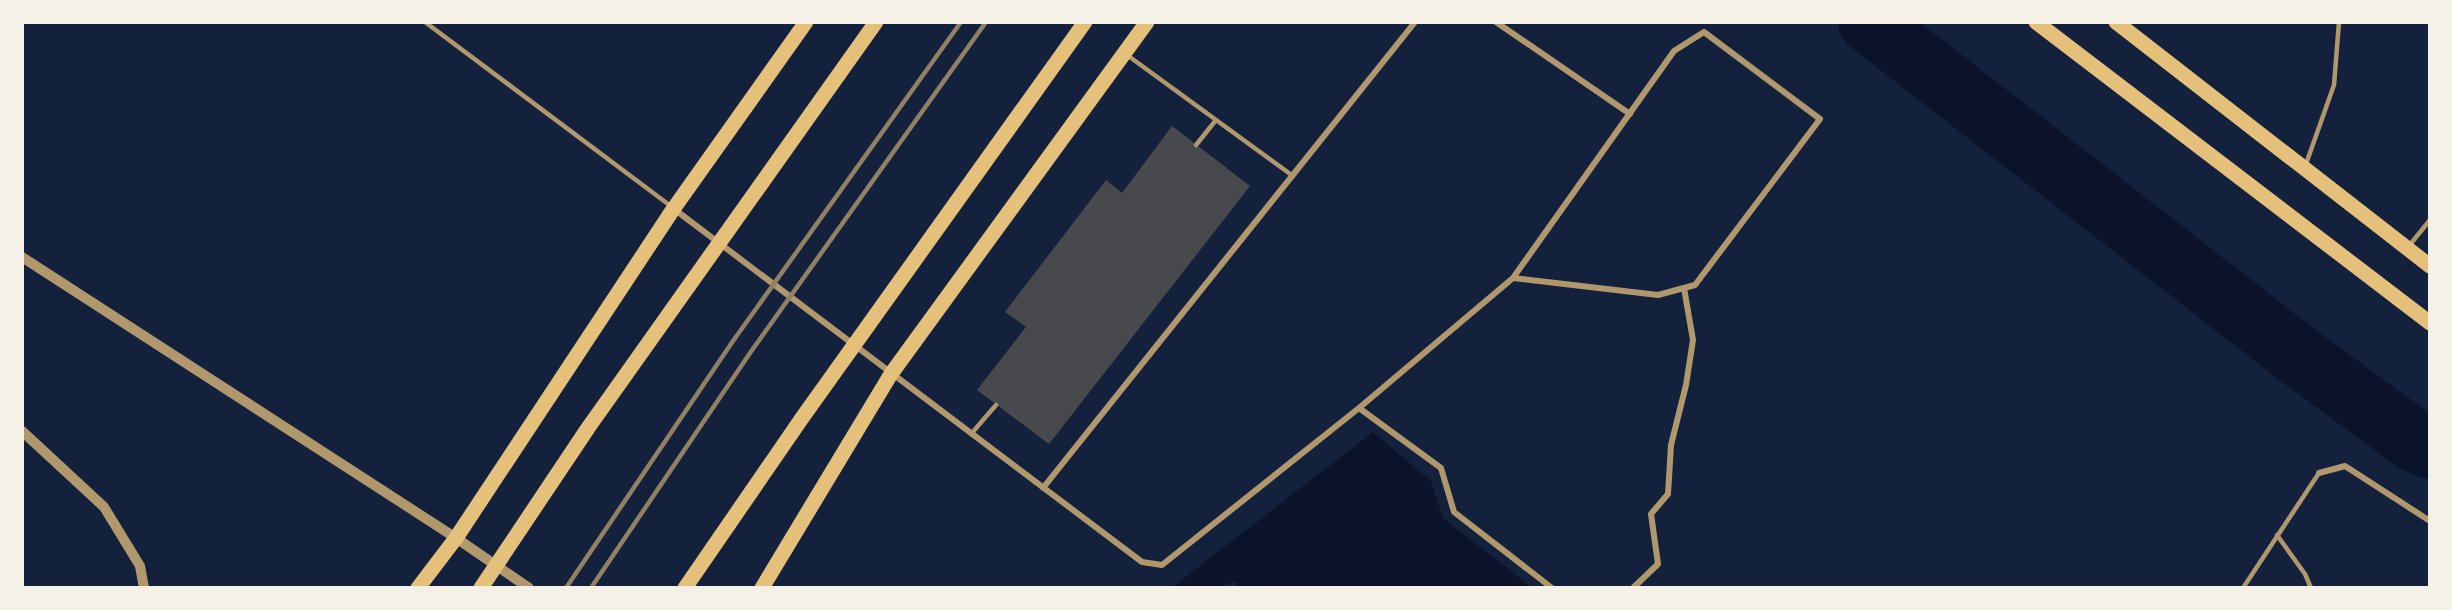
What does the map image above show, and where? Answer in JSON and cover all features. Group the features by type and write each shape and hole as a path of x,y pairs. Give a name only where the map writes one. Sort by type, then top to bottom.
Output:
{"main road":[{"path":"418,588 456,538 674,208 806,22"},
{"path":"481,588 588,428 876,22"},
{"path":"686,588 802,418 1085,22"},
{"path":"762,588 891,374 1147,22"},
{"path":"2036,22 2430,323"},
{"path":"2116,22 2430,266"}],"street":[{"path":"1043,488 1415,22"},
{"path":"1496,22 1630,114"},
{"path":"674,208 1143,562 1162,565 1359,408 1514,278 1674,51 1704,32 1820,119 1695,285 1658,295 1514,278"},
{"path":"22,257 456,538 529,588"},
{"path":"1633,588 1658,564 1651,514 1668,494 1671,445 1686,385 1693,340 1684,288"},
{"path":"1359,408 1441,468 1454,512 1552,588"},
{"path":"22,431 104,507 140,566 144,588"},
{"path":"2319,473 2345,466 2430,521"}],"lane":[{"path":"425,22 674,208"},
{"path":"2304,170 2334,85 2339,22"},
{"path":"1124,54 1293,176"},
{"path":"1196,145 1216,120"},
{"path":"2407,249 2430,220"},
{"path":"971,434 996,405"},
{"path":"2242,588 2319,473"},
{"path":"2277,536 2305,574 2311,588"}],"water":[{"path":"1373,432 1431,481 1443,518 1531,587 1238,588 1235,581 1221,587 1174,586"}],"building":[{"path":"1172,126 1250,186 1049,444 977,390 1026,327 1005,312 1106,180 1122,193"}],"waterway":[{"path":"1869,22 2299,356 2416,442 2430,448"}],"railway":[{"path":"566,588 733,341 961,22"},
{"path":"591,588 750,353 986,22"}]}
